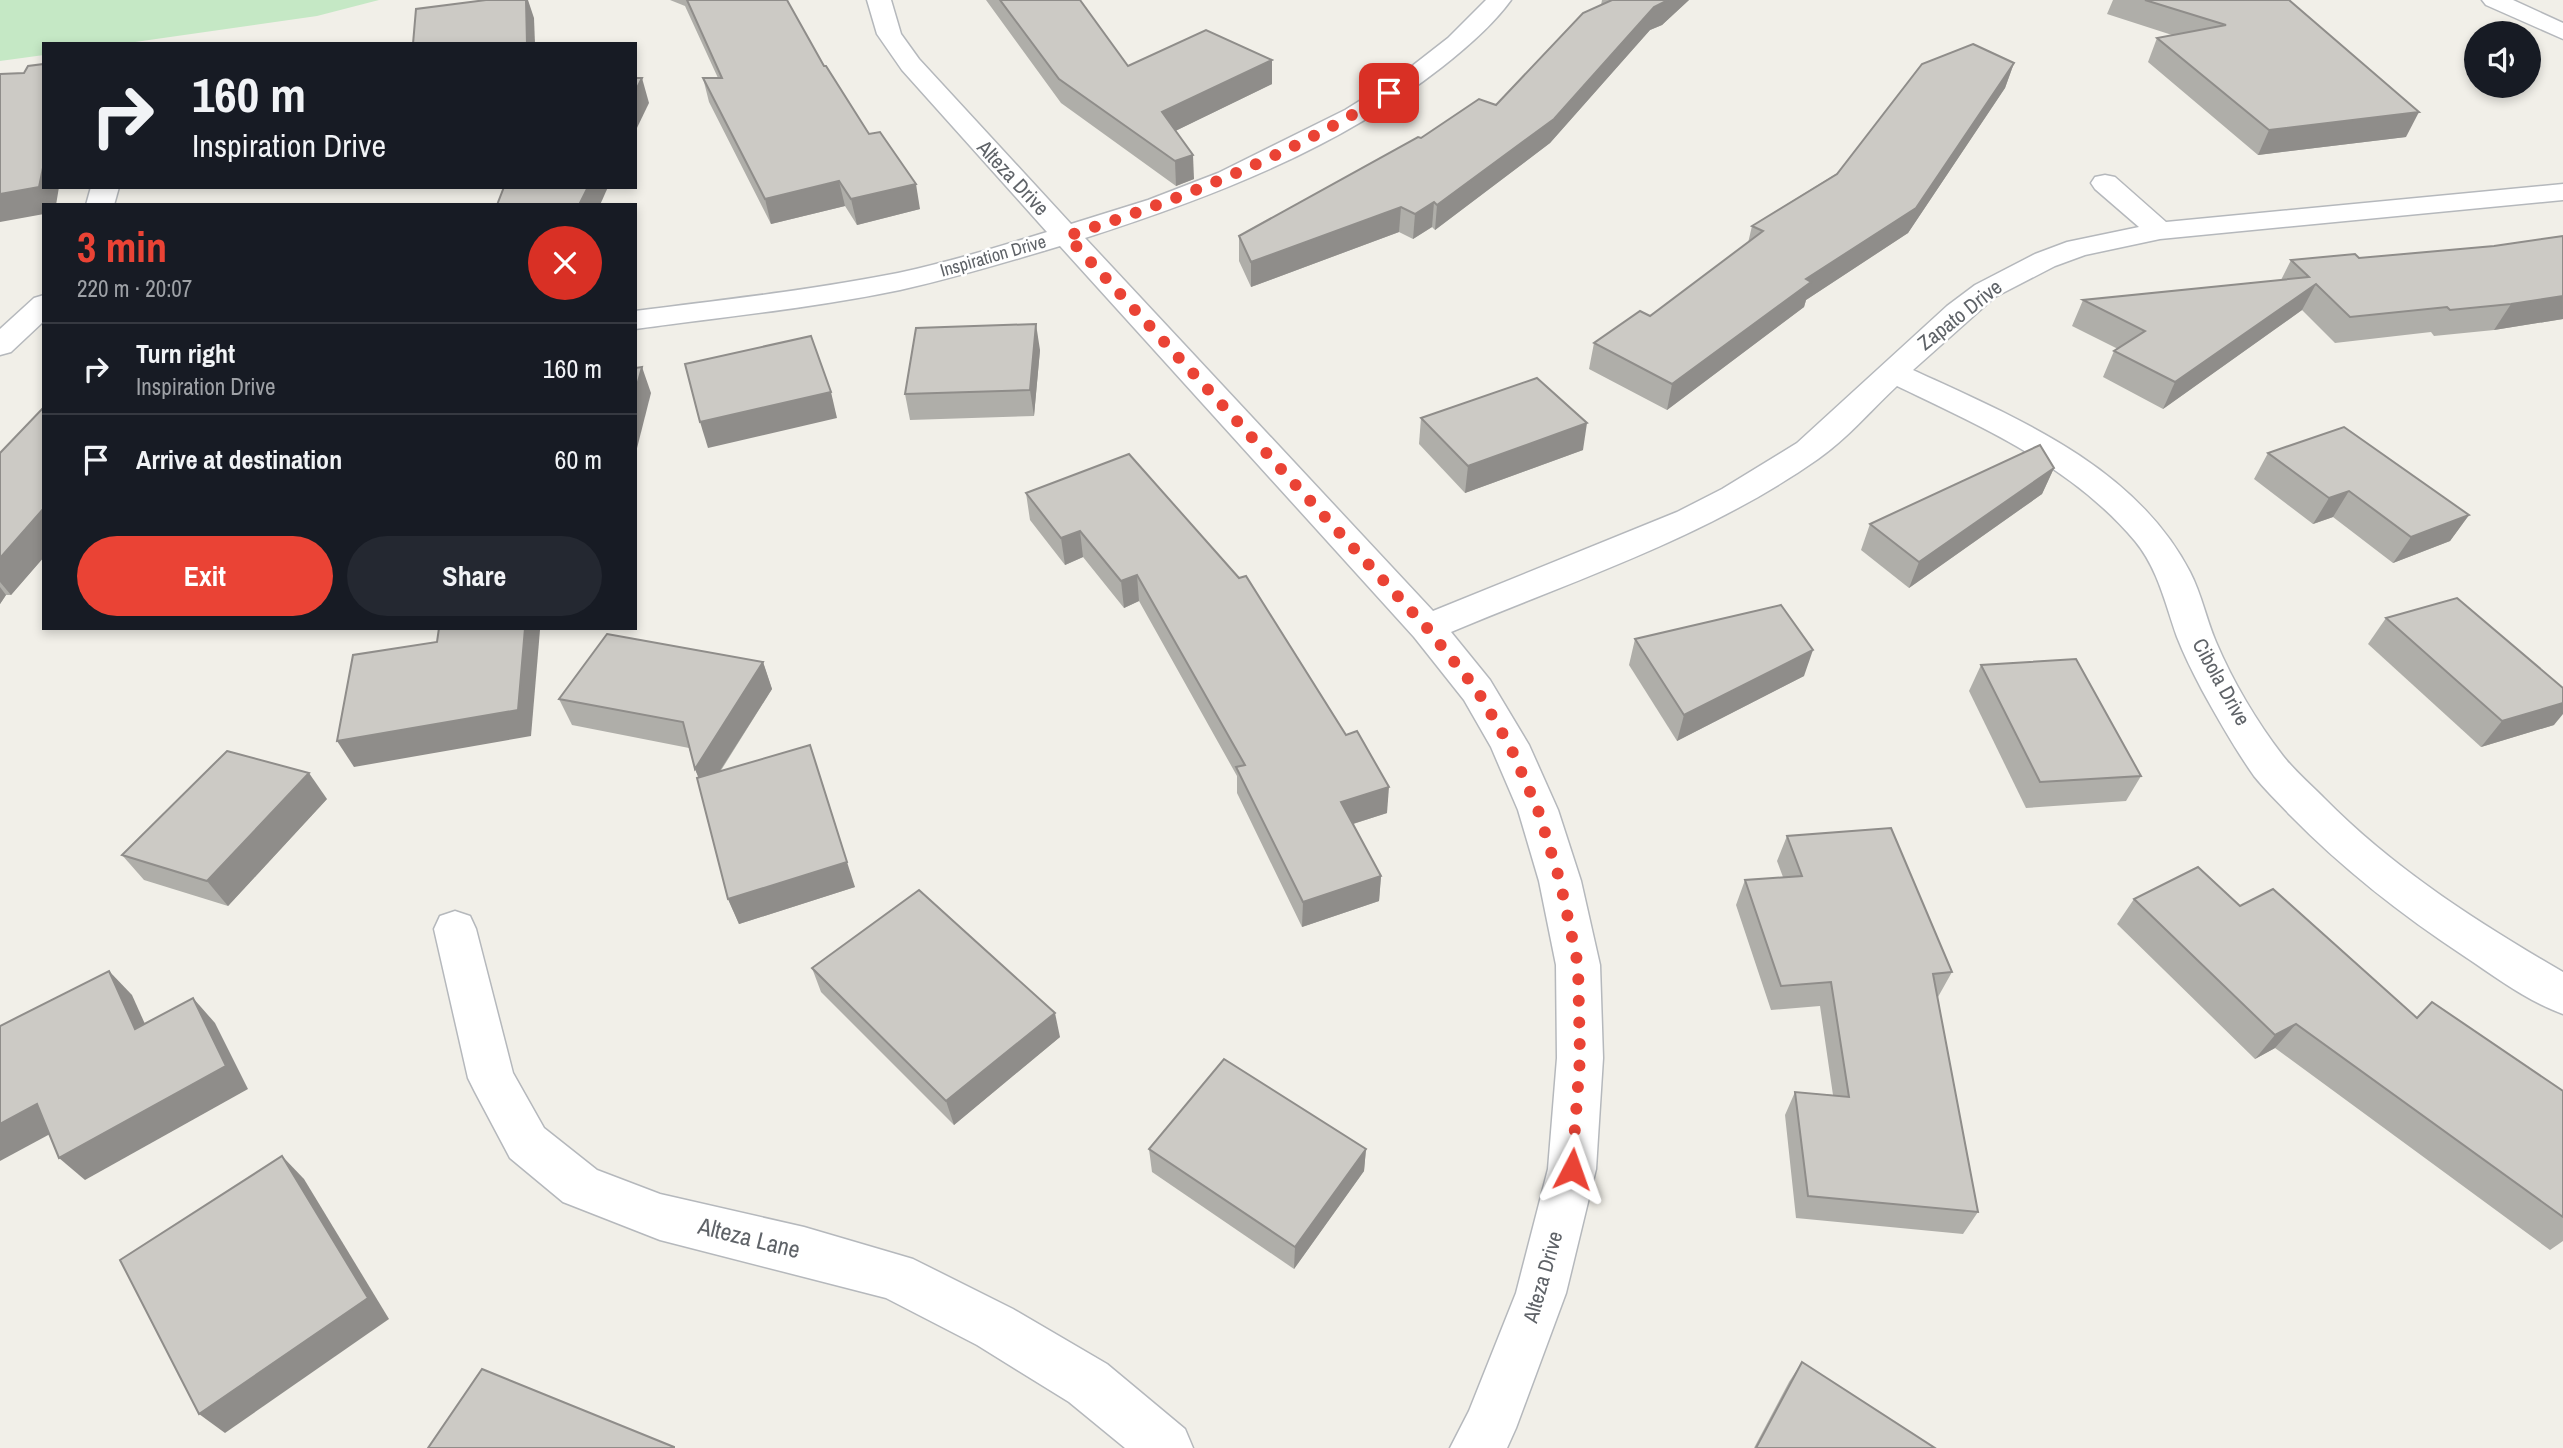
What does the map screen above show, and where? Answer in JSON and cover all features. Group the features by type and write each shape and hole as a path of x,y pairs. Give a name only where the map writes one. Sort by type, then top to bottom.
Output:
{"street":[{"name":"Alteza Drive","path":"879,0 879,8 888,30 901,53 926,83 1427,628 1477,690 1510,746 1546,833 1560,881 1578,965 1580,1058 1572,1169 1541,1293 1489,1428 1477,1448"},
{"name":"Inspiration Drive","path":"637,320 813,297 900,281 1067,236 1158,206 1227,179 1354,115 1407,82 1457,43 1499,0"},
{"path":"2494,0 2563,32"},
{"path":"2105,183 2160,231"},
{"name":"Zapato Drive","path":"1427,628 1689,520 1734,498 1809,450 1958,312 2011,276 2077,248 2160,231 2563,191"},
{"path":"0,346 29,313"},
{"name":"Cibola Drive","path":"1892,372 2009,428 2064,458 2102,489 2141,527 2172,571 2197,643 2269,766 2331,833 2403,892 2484,948 2563,995"},
{"name":"Alteza Lane","path":"455,929 491,1078 527,1143 580,1186 660,1217 895,1276 995,1327 1088,1383 1167,1448"}],"green space":[{"path":"0,0 379,0 317,16 135,42 42,42 42,55 0,61"}],"building":[{"path":"486,0 526,0 527,42 413,42 416,9"},
{"path":"687,0 787,0 824,66 869,134 880,132 916,184 851,199 839,181 765,199 703,78 722,78"},
{"path":"1000,0 1080,0 1128,66 1206,30 1272,60 1162,112 1193,155 1175,161 1059,79"},
{"path":"1612,0 1668,0 1654,7 1554,119 1437,205 1434,202 1415,214 1401,207 1251,262 1239,236 1418,137 1421,138 1479,99 1496,105 1583,13"},
{"path":"2145,0 2289,0 2419,112 2269,130 2157,38 2226,25"},
{"path":"1973,44 2014,63 1916,208 1806,279 1811,282 1672,384 1594,343 1640,311 1650,316 1763,231 1752,226 1837,174 1922,64"},
{"path":"42,64 42,173 39,187 0,194 0,74 24,73 28,66"},
{"path":"503,189 587,189 580,203 498,203"},
{"path":"2563,236 2563,296 2511,304 2450,310 2447,307 2350,317 2316,284 2175,382 2114,351 2145,331 2083,300 2309,277 2291,260 2355,254 2359,258 2494,246"},
{"path":"1036,324 1030,390 905,394 916,328"},
{"path":"811,336 831,392 700,422 685,364"},
{"path":"642,367 637,386 637,368"},
{"path":"1537,378 1587,423 1468,466 1421,418"},
{"path":"42,409 42,510 0,558 0,453"},
{"path":"2344,427 2469,515 2411,537 2349,491 2329,498 2268,453"},
{"path":"2040,445 2054,468 1919,562 1870,524"},
{"path":"1129,454 1239,578 1246,576 1346,735 1357,731 1389,787 1341,802 1381,876 1303,902 1236,767 1245,765 1137,575 1121,581 1080,531 1061,538 1026,493"},
{"path":"2457,598 2563,688 2563,703 2502,721 2386,618"},
{"path":"1781,605 1813,650 1684,715 1635,639"},
{"path":"439,630 525,630 518,710 337,741 353,655 437,642"},
{"path":"607,634 763,662 695,769 683,722 559,699"},
{"path":"2076,659 2141,776 2040,782 1981,665"},
{"path":"810,745 847,862 728,899 697,778"},
{"path":"227,751 309,773 207,881 122,855"},
{"path":"1891,828 1952,972 1933,974 1978,1212 1808,1196 1795,1092 1849,1097 1831,982 1781,986 1745,880 1802,876 1787,836"},
{"path":"2198,867 2240,906 2273,889 2417,1018 2432,1002 2563,1091 2563,1217 2296,1024 2275,1035 2134,899"},
{"path":"919,890 1055,1013 946,1101 812,968"},
{"path":"109,971 135,1029 193,998 226,1066 59,1158 37,1104 0,1124 0,1026"},
{"path":"1224,1059 1366,1149 1295,1247 1149,1149"},
{"path":"282,1156 368,1298 199,1414 120,1260"},
{"path":"1802,1362 1935,1448 1756,1448"},
{"path":"482,1369 674,1447 674,1448 428,1448"}],"route":[{"path":"1389,93 1294,147 1227,179 1158,206 1067,236 1427,628 1477,690 1510,746 1546,833 1560,881 1578,965 1580,1058 1572,1169"}]}
